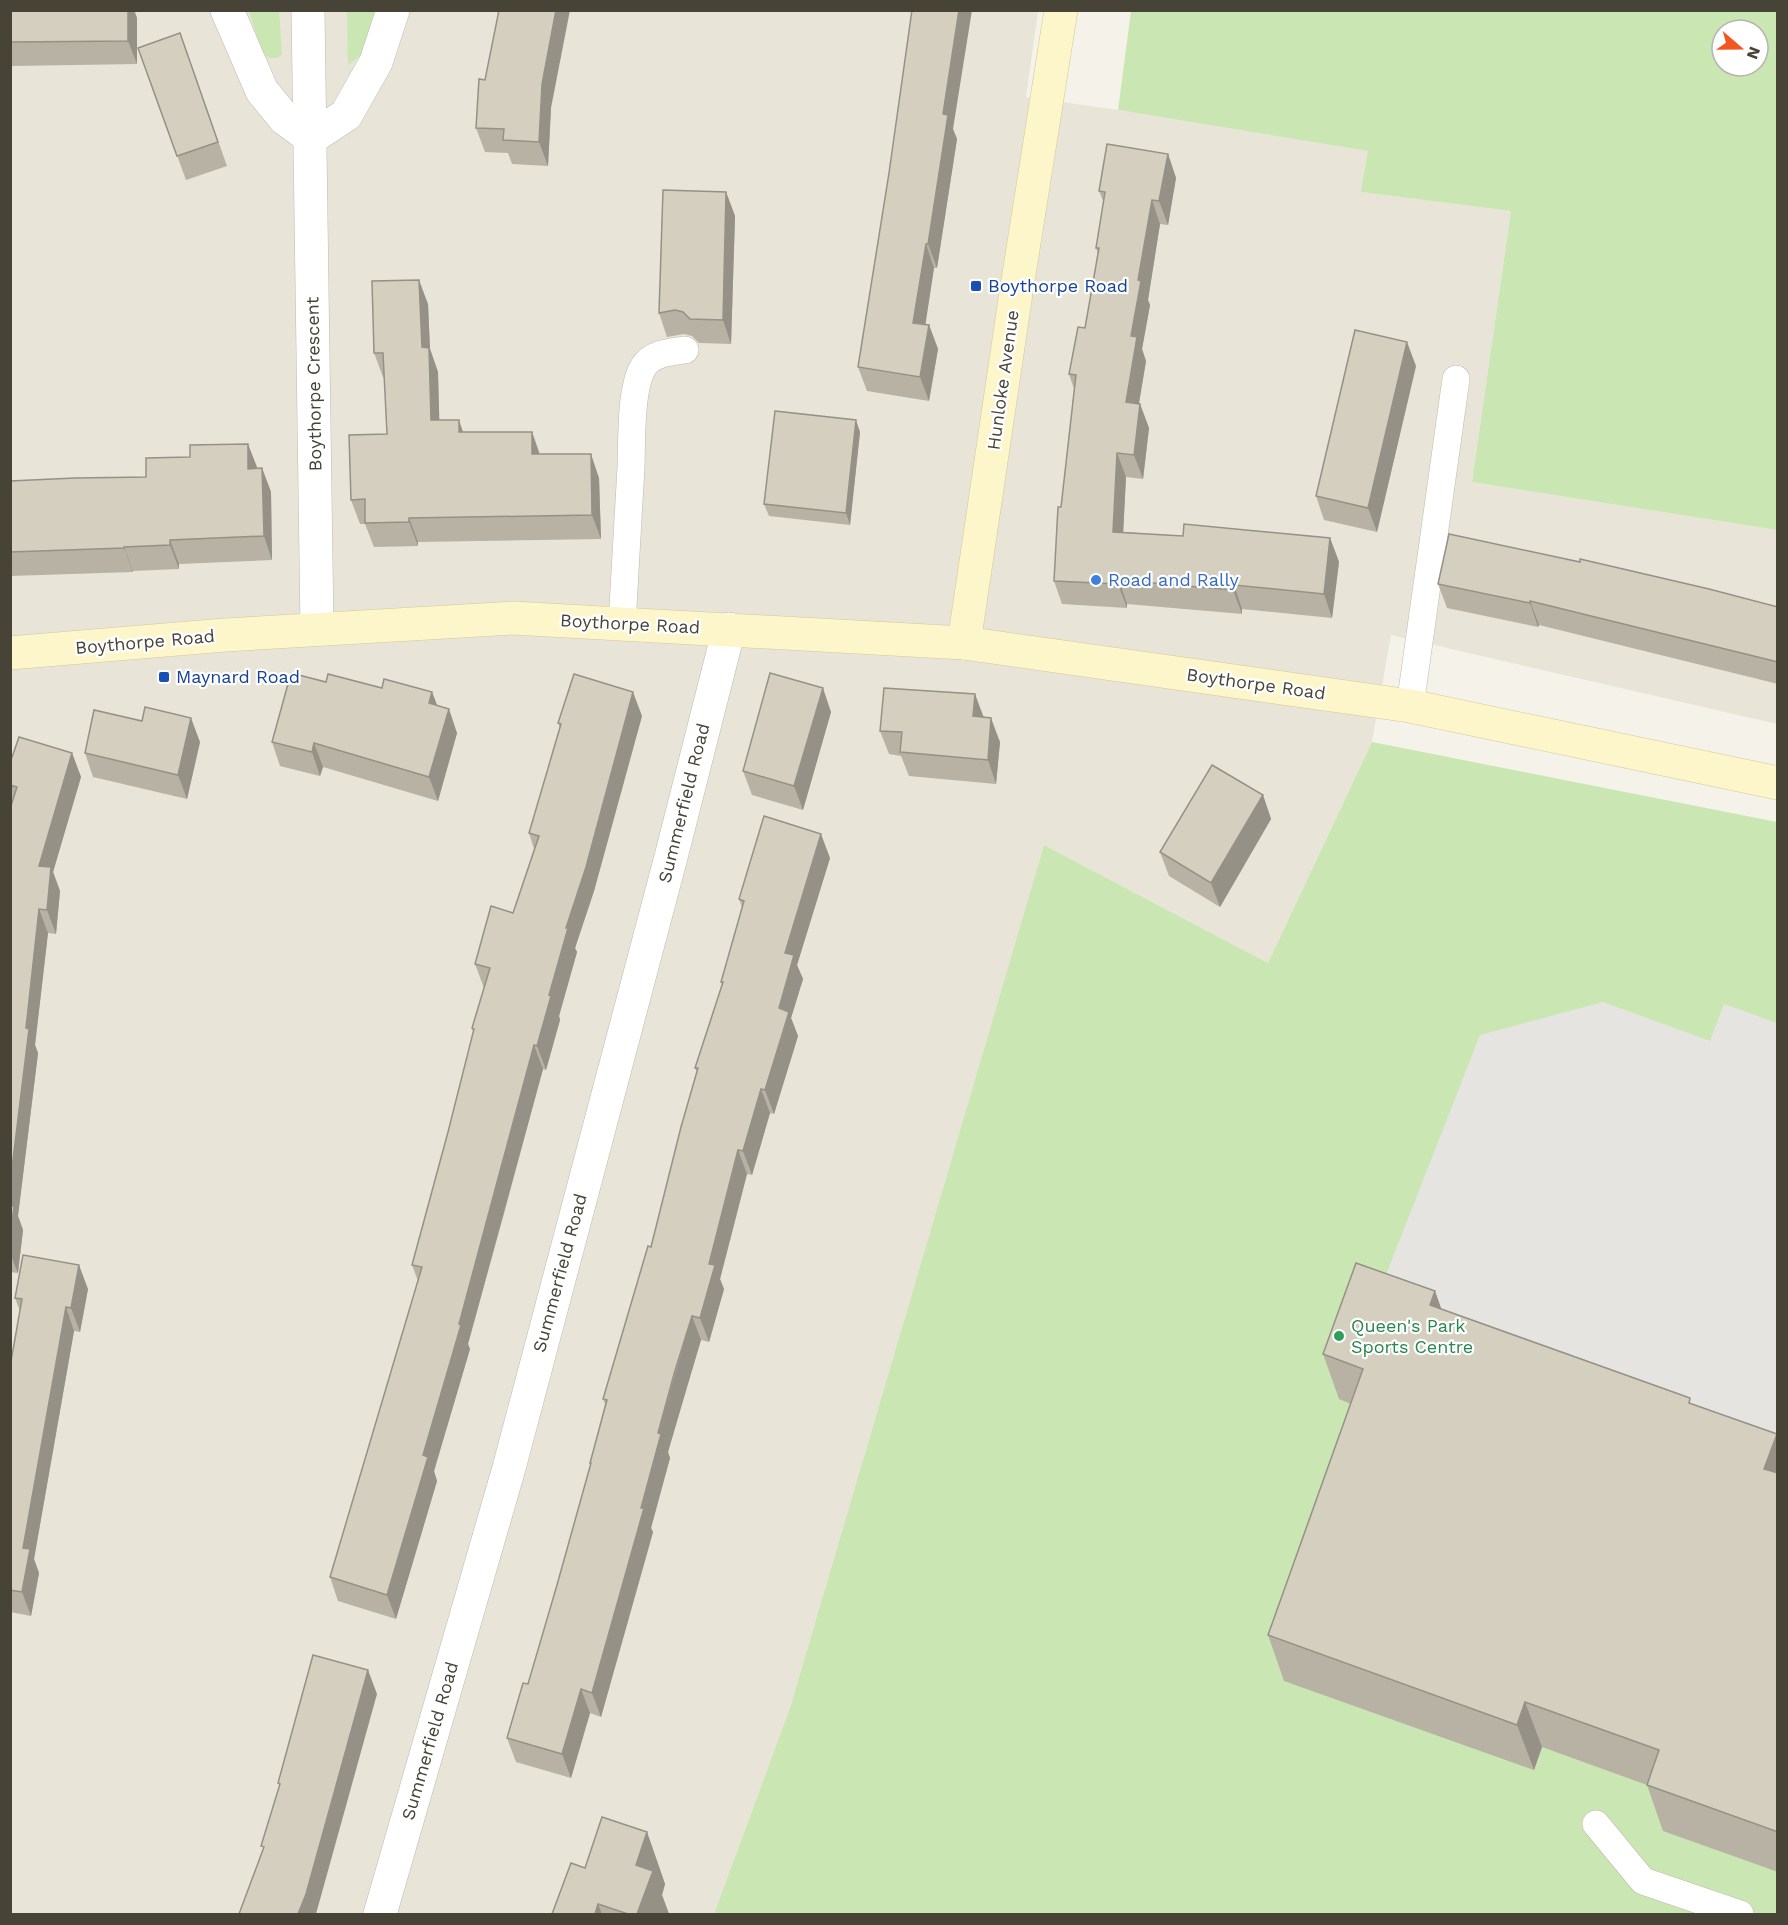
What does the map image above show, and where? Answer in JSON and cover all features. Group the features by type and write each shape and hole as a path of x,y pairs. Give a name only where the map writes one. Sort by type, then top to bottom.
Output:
{"street":[{"path":"227,10 262,91 285,119 310,138 346,115 376,62 393,10"},
{"name":"Boythorpe Crescent","path":"308,10 317,629"},
{"name":"Hunloke Avenue","path":"964,643 1061,10"},
{"name":"Boythorpe Road","path":"10,653 317,629 513,618 964,643 1410,706 1778,783"},
{"name":"Summerfield Road","path":"380,1914 509,1468 668,869 729,629"}],"lane":[{"path":"622,624 633,417 639,378 644,365 652,358 661,354 686,350"},
{"path":"1410,706 1456,379"},
{"path":"1596,1824 1643,1881 1740,1914"}],"shaded area":[{"path":"11,11 1038,11 1026,97 1369,151 1362,192 1511,211 1472,482 1777,530 1777,724 1391,635 1372,742 1268,963 1044,845 790,1708 714,1914 11,1914"},
{"path":"1603,1002 1710,1041 1724,1004 1777,1023 1777,1456 1373,1308 1480,1035"}],"green space":[{"path":"249,11 279,11 282,54 278,58 269,58 262,53"},
{"path":"347,11 384,11 373,46 348,65"},
{"path":"1131,11 1777,11 1777,530 1472,482 1511,211 1361,192 1368,151 1118,110"},
{"name":"Queen's Park Sports Centre","path":"1372,742 1777,822 1777,1914 714,1914 790,1708 1044,845 1268,963"}],"building":[{"path":"10,10 128,10 128,41 10,42"},
{"path":"499,10 556,10 542,84 539,142 503,140 504,129 476,128 479,79 485,80"},
{"path":"912,10 959,10 943,114 948,115 913,323 929,325 920,377 858,367"},
{"path":"180,33 218,142 177,156 138,48"},
{"path":"1107,144 1168,154 1159,201 1152,200 1138,280 1141,281 1131,336 1137,337 1126,402 1140,404 1134,455 1117,453 1113,532 1183,536 1184,524 1330,538 1324,594 1234,585 1233,590 1119,580 1118,584 1054,581 1058,507 1061,507 1076,375 1069,374 1078,327 1085,328 1099,248 1096,248 1105,192 1099,191"},
{"path":"663,190 726,192 723,320 690,319 683,312 675,310 659,313"},
{"path":"419,280 422,347 429,348 431,420 459,420 459,432 532,432 532,454 591,454 592,515 409,518 409,522 365,523 365,499 351,500 349,435 387,434 383,353 374,353 372,281"},
{"path":"1355,330 1407,342 1368,508 1316,496"},
{"path":"775,411 856,420 846,513 764,504"},
{"path":"248,444 248,469 262,468 264,536 170,540 170,545 124,548 10,552 10,481 146,477 146,458 190,457 190,445"},
{"path":"1449,534 1580,562 1580,559 1778,607 1778,662 1530,601 1530,603 1438,584"},
{"path":"291,673 326,682 328,674 382,688 384,679 432,692 429,703 449,709 429,777 314,743 312,752 272,742"},
{"path":"770,673 823,688 794,786 743,771"},
{"path":"574,674 633,692 586,867 566,928 568,928 537,1046 534,1045 459,1324 461,1325 423,1455 428,1457 387,1595 330,1577 422,1267 412,1265 448,1132 474,1029 472,1028 490,968 475,964 491,906 513,913 539,836 529,833 561,724 558,723"},
{"path":"884,688 975,694 973,716 991,718 988,760 900,752 902,732 880,731"},
{"path":"145,707 191,718 178,775 85,753 94,710 142,721"},
{"path":"19,737 72,753 39,866 51,867 47,910 39,909 26,1028 29,1029 10,1184 10,809 17,787 10,785 10,763"},
{"path":"1212,765 1263,795 1211,883 1160,852"},
{"path":"764,816 821,834 785,953 794,955 779,1008 789,1012 765,1090 761,1089 743,1151 738,1150 709,1264 715,1265 700,1318 692,1316 674,1374 641,1508 644,1508 592,1693 581,1689 562,1754 507,1738 523,1683 528,1684 557,1585 607,1400 603,1399 648,1246 651,1247 698,1068 695,1068 723,982 721,982 744,901 739,899"},
{"path":"10,1206 14,1206 10,1238"},
{"path":"23,1255 79,1265 71,1308 66,1307 23,1548 30,1549 22,1592 10,1590 10,1367 22,1299 15,1298"},
{"path":"1356,1263 1435,1291 1430,1305 1690,1398 1689,1403 1777,1434 1764,1469 1778,1473 1778,1832 1647,1785 1659,1750 1525,1702 1517,1725 1268,1635 1363,1369 1323,1354"},
{"path":"313,1655 368,1670 306,1894 298,1914 239,1914 264,1847 261,1846 280,1784 278,1783"},
{"path":"602,1817 647,1832 636,1865 653,1871 637,1914 628,1914 598,1904 595,1914 552,1914 571,1863 585,1868"}],"place":[{"name":"Boythorpe Road","path":"976,286"},
{"name":"Road and Rally","path":"1096,580"},
{"name":"Maynard Road","path":"164,677"},
{"name":"Queen's Park Sports Centre","path":"1339,1336"}]}
